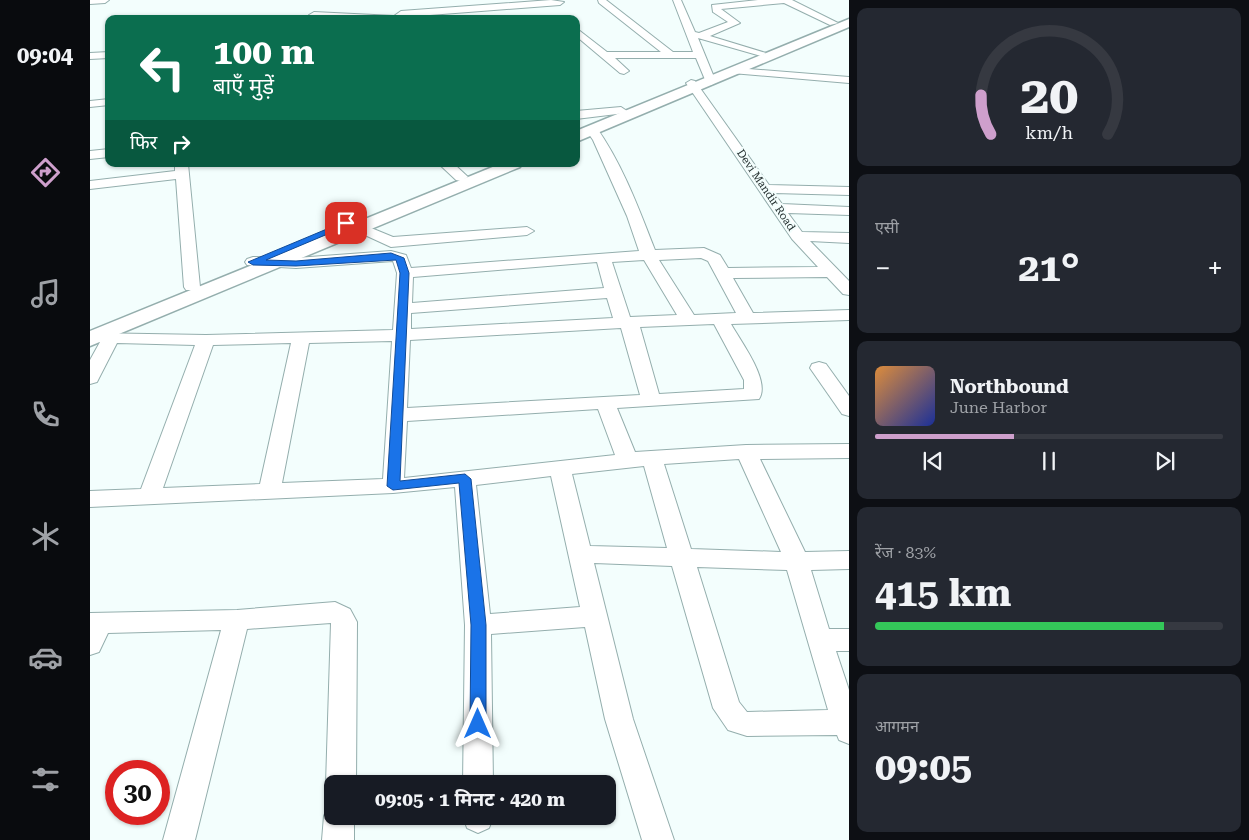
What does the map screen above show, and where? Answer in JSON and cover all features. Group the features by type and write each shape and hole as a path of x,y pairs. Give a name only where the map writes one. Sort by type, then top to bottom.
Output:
{"street":[{"path":"90,1 105,0"},
{"path":"445,0 455,10"},
{"path":"678,0 695,35 700,55 710,79"},
{"path":"695,35 736,23 716,10 716,6 785,0 833,23"},
{"path":"602,1 671,55"},
{"path":"400,15 432,15 455,10 560,2"},
{"path":"543,3 556,14"},
{"path":"314,15 323,5"},
{"path":"487,8 495,15"},
{"path":"580,135 710,79 761,53 849,17"},
{"path":"710,79 736,71 849,23"},
{"path":"695,35 761,53"},
{"path":"580,36 624,71"},
{"path":"90,56 105,55"},
{"path":"605,55 700,55"},
{"path":"736,71 849,80"},
{"path":"580,127 621,110 694,86"},
{"name":"Devi Mandir Road","path":"694,86 798,236 847,287"},
{"path":"90,104 105,102"},
{"path":"580,115 621,110"},
{"path":"592,130 599,140 630,207 649,256 689,320"},
{"path":"90,155 105,153"},
{"path":"449,167 462,178"},
{"path":"97,336 487,167"},
{"path":"97,336 192,287 359,227 507,167"},
{"path":"90,185 182,169 192,287"},
{"path":"766,189 849,191"},
{"path":"779,208 849,211"},
{"path":"359,227 391,242 527,231"},
{"path":"798,236 849,238"},
{"path":"404,273 603,258 704,253 714,258 724,273 747,318"},
{"path":"262,263 391,256 400,258 404,273 403,309 393,486"},
{"path":"603,258 614,292 627,322 651,400"},
{"path":"724,273 832,272"},
{"path":"403,309 614,292"},
{"path":"97,336 206,340 401,336 627,322 849,315"},
{"path":"397,415 752,396 754,392 753,380 720,319"},
{"path":"90,378 97,336"},
{"path":"268,492 301,338"},
{"path":"149,498 206,340"},
{"path":"819,368 849,410"},
{"path":"605,403 628,461"},
{"path":"90,499 149,498 393,486 652,458 746,452 849,451"},
{"path":"652,458 727,708 732,716 747,724 848,726 819,640 797,561 746,452"},
{"path":"560,468 620,719 658,840"},
{"path":"465,479 478,625 478,775"},
{"path":"580,554 797,561 849,560"},
{"path":"93,630 335,612 341,616 344,622 341,775"},
{"path":"478,625 595,616"},
{"path":"179,840 237,620"},
{"path":"819,640 849,640"},
{"path":"338,840 339,825"}],"route":[{"path":"346,223 253,262 296,263 391,256 400,258 404,273 393,486 465,479 478,625 478,724"}]}
